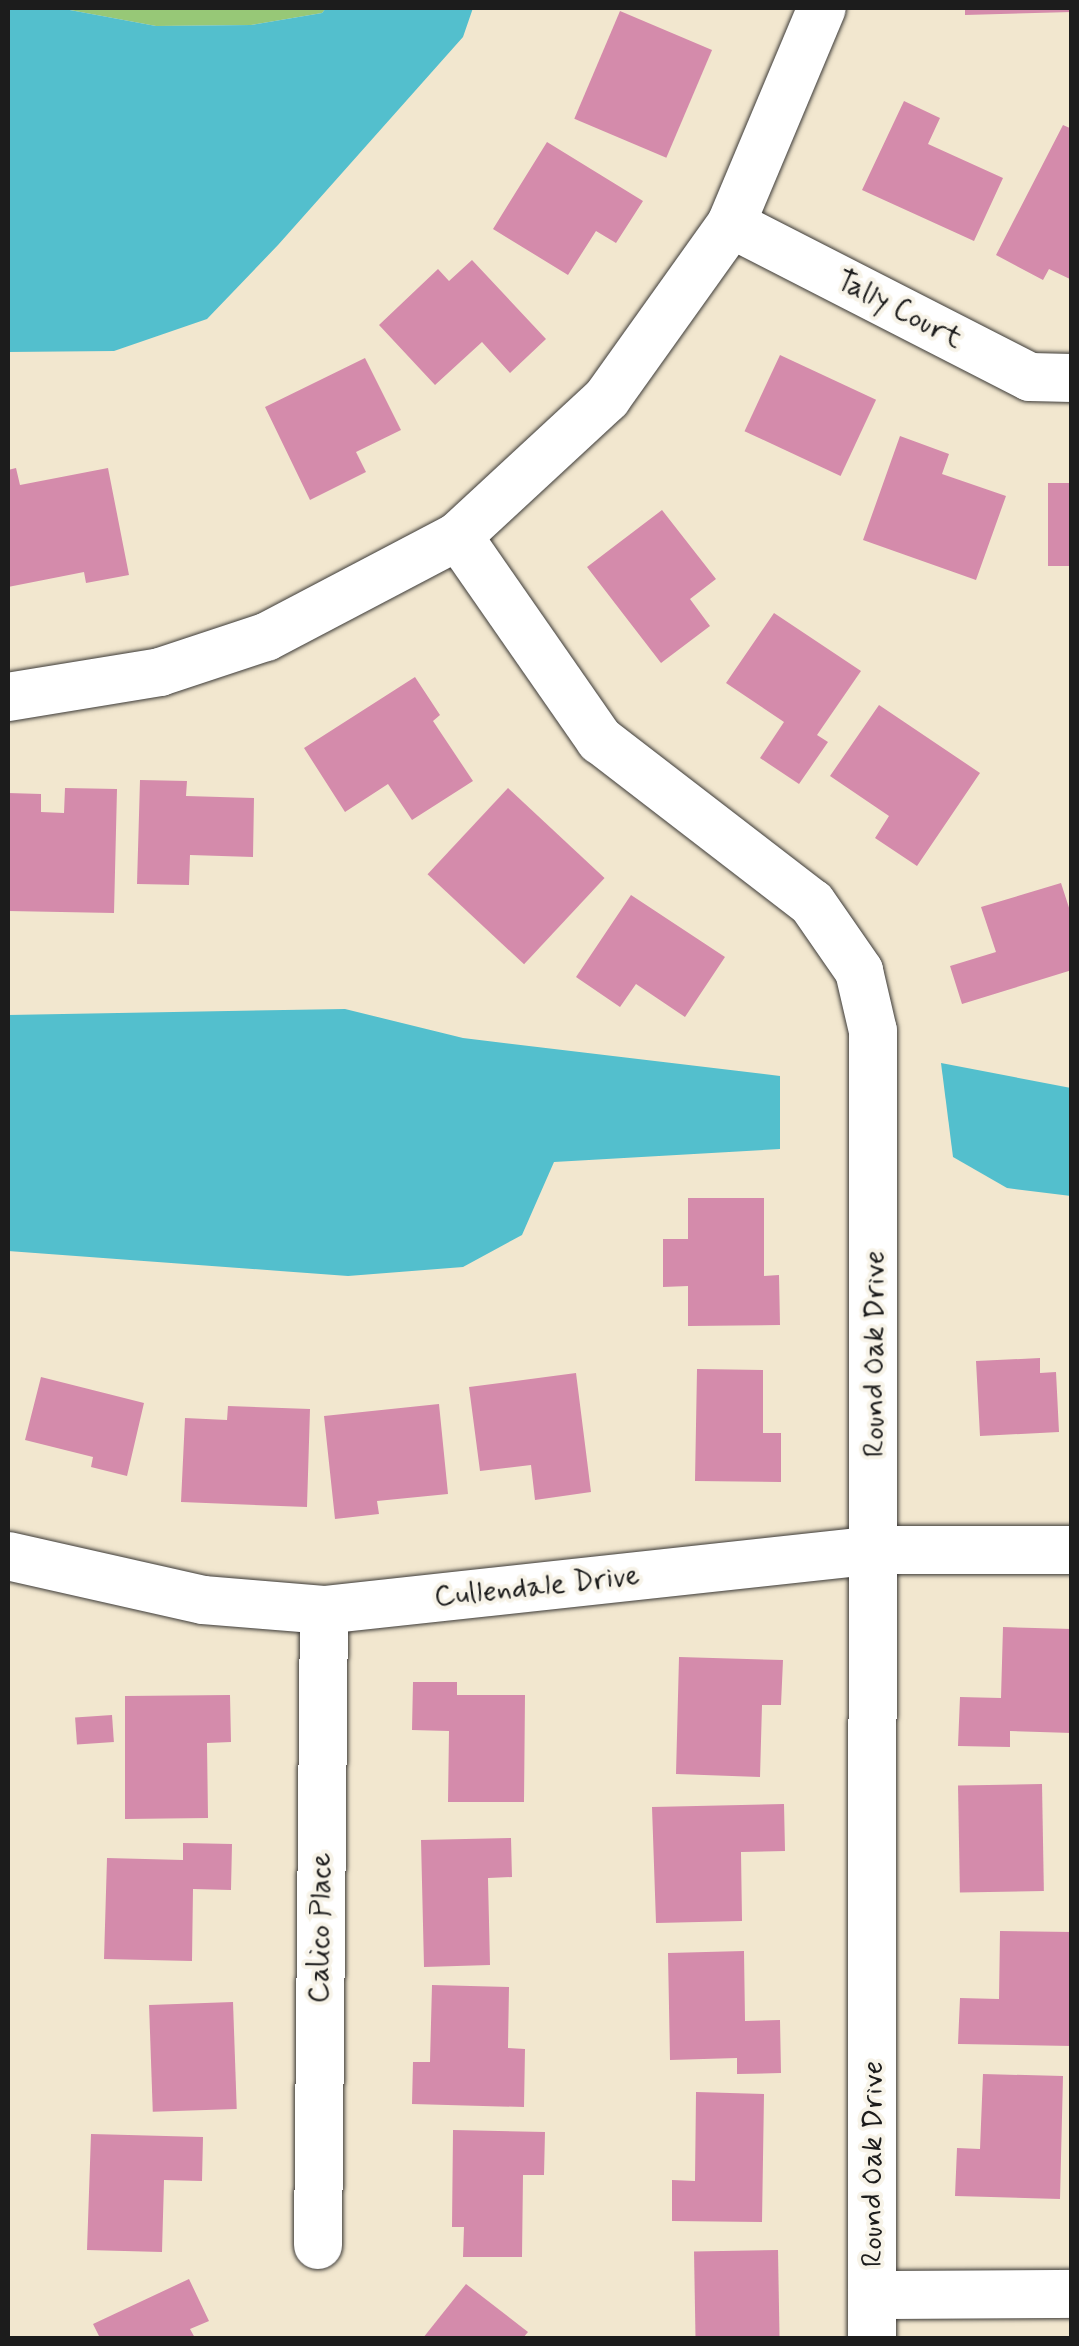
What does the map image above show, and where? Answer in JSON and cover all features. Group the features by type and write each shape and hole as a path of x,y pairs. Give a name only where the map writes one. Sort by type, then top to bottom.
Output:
{"street":[{"path":"8,697 160,672 266,637 458,536 607,398 731,224 822,8"},
{"name":"Tally Court","path":"731,224 1030,377 1072,378"},
{"name":"Round Oak Drive","path":"458,536 600,740 812,904 859,971 873,1031 876,1550 872,2317"},
{"name":"Cullendale Drive","path":"8,1556 203,1600 324,1610 876,1550 1072,1550"},
{"name":"Calico Place","path":"318,2246 324,1610"},
{"path":"872,2317 1072,2294"}],"green space":[{"path":"59,8 326,8 322,13 251,25 156,26"}],"water":[{"path":"8,8 59,8 156,26 251,25 322,13 326,8 473,8 463,37 207,319 114,351 8,352"},
{"path":"345,1009 463,1038 780,1076 780,1149 554,1162 522,1235 463,1267 348,1276 8,1251 8,1015"},
{"path":"941,1063 1071,1088 1071,1196 1007,1188 953,1157"}],"building":[{"path":"965,8 1072,8 1072,12 965,15"},
{"path":"620,11 712,50 666,158 574,119"},
{"path":"904,101 940,118 928,144 1003,178 974,241 862,190"},
{"path":"1063,125 1072,129 1072,280 1049,269 1043,280 996,255"},
{"path":"547,142 643,201 616,243 596,231 568,275 493,229"},
{"path":"472,260 546,339 510,373 482,342 435,385 379,325 438,269 449,281"},
{"path":"780,355 876,400 841,476 745,431"},
{"path":"365,358 401,430 356,452 366,472 310,500 265,407"},
{"path":"900,436 949,454 942,474 1006,496 976,580 863,540"},
{"path":"16,468 20,485 108,468 129,575 86,583 84,572 8,587 8,470"},
{"path":"1048,483 1072,483 1072,566 1048,566"},
{"path":"662,510 716,579 690,599 710,626 661,663 587,567"},
{"path":"774,613 861,671 817,735 828,742 799,784 760,758 784,722 726,683"},
{"path":"415,677 440,715 433,721 473,781 412,820 388,784 345,812 304,748"},
{"path":"879,705 980,773 917,866 875,838 889,816 830,776"},
{"path":"140,780 187,781 186,796 254,798 253,857 190,855 189,885 137,884"},
{"path":"65,788 117,789 114,913 8,911 8,793 41,794 41,812 64,813"},
{"path":"508,788 605,878 524,964 428,874"},
{"path":"1061,883 1072,917 1072,970 962,1004 950,966 996,952 981,907"},
{"path":"631,895 725,957 685,1017 636,984 620,1007 576,977"},
{"path":"688,1198 764,1198 764,1276 779,1275 780,1325 688,1326 688,1286 663,1287 663,1239 688,1239"},
{"path":"1040,1358 1040,1373 1056,1372 1059,1432 980,1436 976,1361"},
{"path":"697,1369 763,1370 763,1433 781,1433 781,1482 695,1481"},
{"path":"576,1373 591,1492 535,1500 531,1465 480,1471 469,1387"},
{"path":"41,1377 144,1403 127,1476 91,1467 93,1457 25,1440"},
{"path":"439,1404 448,1494 377,1501 379,1514 335,1519 324,1416"},
{"path":"228,1406 310,1409 307,1507 181,1502 185,1418 227,1420"},
{"path":"1003,1627 1072,1629 1072,1733 1010,1731 1010,1747 958,1746 960,1697 1001,1698"},
{"path":"679,1657 783,1660 781,1705 762,1705 760,1777 676,1774"},
{"path":"413,1682 457,1682 457,1695 525,1695 524,1802 448,1802 449,1731 412,1730"},
{"path":"230,1695 231,1742 207,1743 208,1818 125,1819 125,1696"},
{"path":"112,1715 114,1742 77,1745 75,1718"},
{"path":"1042,1784 1044,1891 960,1892 958,1785"},
{"path":"784,1804 785,1851 741,1852 742,1921 656,1923 652,1807"},
{"path":"511,1838 512,1877 488,1878 490,1965 424,1967 421,1840"},
{"path":"183,1843 232,1844 231,1890 193,1889 192,1961 104,1959 107,1858 183,1860"},
{"path":"1000,1931 1072,1932 1072,2046 958,2044 960,1998 999,1999"},
{"path":"744,1951 745,2021 780,2020 781,2073 737,2074 737,2058 670,2060 668,1953"},
{"path":"432,1985 509,1987 508,2048 525,2049 524,2107 412,2104 413,2062 430,2062"},
{"path":"233,2002 237,2109 153,2112 149,2005"},
{"path":"983,2074 1063,2076 1060,2199 955,2196 957,2148 980,2149"},
{"path":"696,2092 764,2094 762,2222 672,2221 672,2180 695,2181"},
{"path":"453,2130 545,2132 544,2175 523,2175 522,2257 463,2257 464,2227 452,2227"},
{"path":"91,2134 203,2137 202,2181 164,2180 162,2252 87,2250"},
{"path":"778,2250 780,2338 696,2338 694,2251"},
{"path":"189,2279 209,2321 190,2329 195,2338 100,2338 93,2324"},
{"path":"466,2284 528,2332 523,2338 423,2338"}]}
